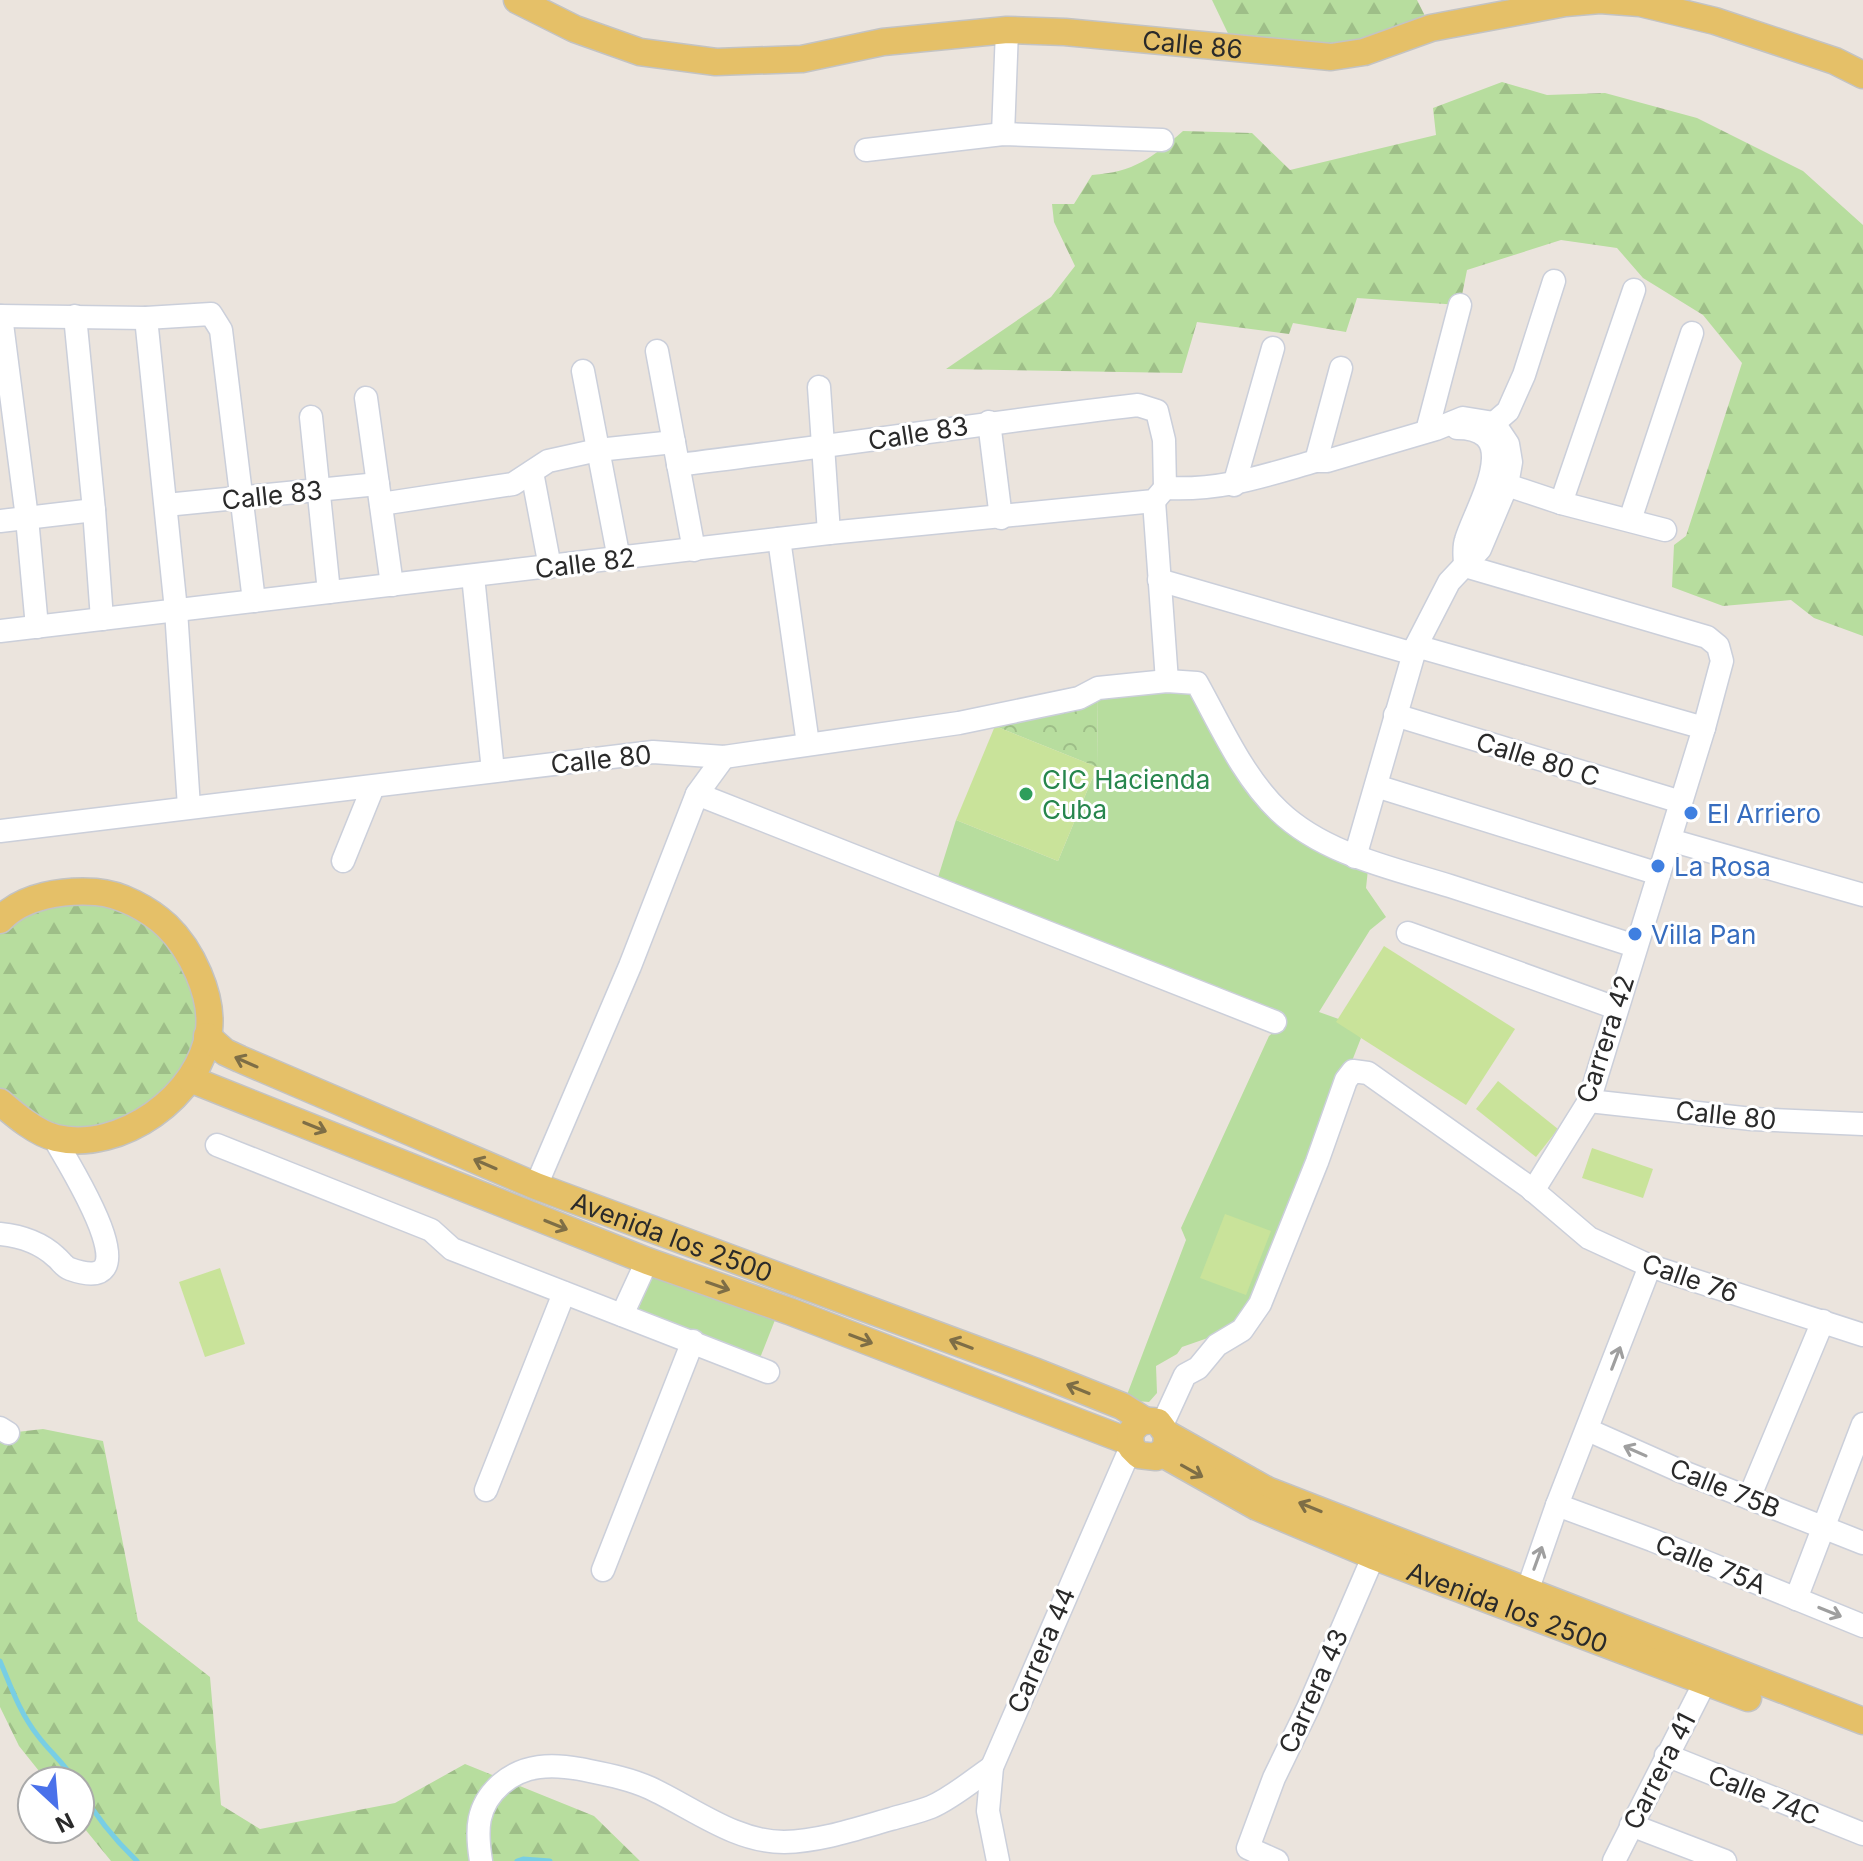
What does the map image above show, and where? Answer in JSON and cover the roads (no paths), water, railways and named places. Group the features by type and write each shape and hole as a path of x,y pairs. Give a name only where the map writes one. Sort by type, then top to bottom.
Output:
{"main road":[{"name":"Calle 86","path":"517,0 575,29 640,52 716,62 802,59 883,42 1007,30 1065,32 1331,57 1364,52 1431,28 1535,8 1600,0 1636,1 1715,21 1835,61 1863,75"},
{"path":"0,1102 29,1125 54,1138 82,1141 112,1136 138,1125 161,1108 190,1079 207,1036 208,1011 199,974 179,938 155,915 118,897 100,892 50,895 16,905 1,916"},
{"name":"Avenida los 2500","path":"207,1036 225,1052 240,1059 536,1186 1122,1406 1152,1432 1257,1507 1378,1546 1523,1602 1863,1721"},
{"name":"Avenida los 2500","path":"190,1079 647,1261 1152,1432"},
{"name":"Avenida los 2500","path":"1523,1602 1705,1682 1863,1741"}],"street":[{"path":"1003,134 1007,30"},
{"path":"866,150 1003,134 1162,140"},
{"path":"1554,281 1524,375 1508,411 1494,423 1508,444 1511,462 1507,485 1480,549 1449,582 1415,650 1355,857 1635,946"},
{"path":"1561,503 1634,290"},
{"path":"1460,305 1431,430 1473,429 1484,435 1495,462 1464,544 1465,566"},
{"path":"37,627 27,518 1,316 146,318 211,314 221,330 254,601"},
{"path":"75,316 102,619"},
{"path":"146,318 176,610 189,807"},
{"path":"1630,520 1692,333"},
{"path":"1234,485 1273,348"},
{"path":"657,351 694,550"},
{"path":"1316,461 1341,368"},
{"path":"583,371 619,559"},
{"path":"819,387 829,533"},
{"path":"366,398 392,585"},
{"name":"Calle 83","path":"678,465 989,422 1138,405 1157,411 1164,440 1159,494"},
{"path":"311,417 329,592"},
{"name":"Calle 82","path":"0,631 829,533 1001,518 1234,485 1316,461 1327,461 1463,418 1494,423"},
{"path":"989,422 1001,518"},
{"name":"Calle 83","path":"166,505 318,490 379,494 513,484 548,461 598,450 674,442"},
{"path":"532,472 550,567"},
{"path":"1507,485 1561,503 1665,530"},
{"path":"1159,494 1159,580 1167,681"},
{"path":"0,521 94,510"},
{"path":"779,539 808,744"},
{"name":"Carrera 42","path":"1465,566 1707,637 1718,646 1722,661 1589,1101 1531,1189"},
{"path":"473,576 493,771"},
{"path":"1159,580 1704,728"},
{"name":"Calle 80","path":"0,831 653,752 724,757 959,723 1079,698 1098,688 1167,681 1197,683 1242,762 1279,811 1301,828 1355,857"},
{"name":"Calle 80 C","path":"1395,715 1681,802"},
{"path":"536,1186 630,966 697,794 724,757"},
{"path":"1376,786 1659,874"},
{"path":"343,861 373,787"},
{"path":"697,794 1275,1022"},
{"path":"1670,840 1863,895"},
{"path":"1408,933 1616,1008"},
{"name":"Calle 76","path":"1353,1071 1368,1073 1531,1189 1589,1238 1650,1266 1863,1335"},
{"name":"Carrera 44","path":"998,1861 988,1811 992,1767 1152,1432 1185,1375 1198,1368 1217,1345 1242,1330 1260,1304 1346,1080 1353,1071"},
{"name":"Calle 80","path":"1589,1101 1752,1119 1863,1124"},
{"path":"0,1234 35,1243 67,1268 88,1273 100,1272 108,1264 109,1252 103,1232 54,1138"},
{"path":"217,1145 431,1230 452,1249 768,1372"},
{"path":"622,1315 647,1261"},
{"path":"1523,1602 1557,1505 1650,1266"},
{"path":"486,1490 564,1293"},
{"path":"1749,1498 1823,1321"},
{"path":"603,1570 693,1341"},
{"path":"1796,1599 1863,1424"},
{"name":"Calle 75B","path":"1588,1430 1863,1543"},
{"name":"Calle 75A","path":"1557,1505 1863,1626"},
{"name":"Carrera 43","path":"1277,1861 1248,1848 1274,1778 1378,1546"},
{"name":"Carrera 41","path":"1614,1861 1705,1682"},
{"name":"Calle 74C","path":"1666,1755 1863,1834"},
{"path":"481,1861 477,1835 479,1815 490,1794 524,1769 555,1764 621,1777 648,1787 724,1827 756,1838 783,1842 828,1837 932,1806 992,1767"},
{"path":"1631,1825 1725,1861"}],"waterway":[{"path":"0,1661 26,1718 63,1765"},
{"path":"96,1814 137,1861"},
{"path":"517,1861 550,1861"}],"place":[{"name":"CIC Hacienda Cuba","path":"1026,794"},
{"name":"El Arriero","path":"1691,813"},
{"name":"La Rosa","path":"1658,866"},
{"name":"Villa Pan","path":"1635,934"}]}
